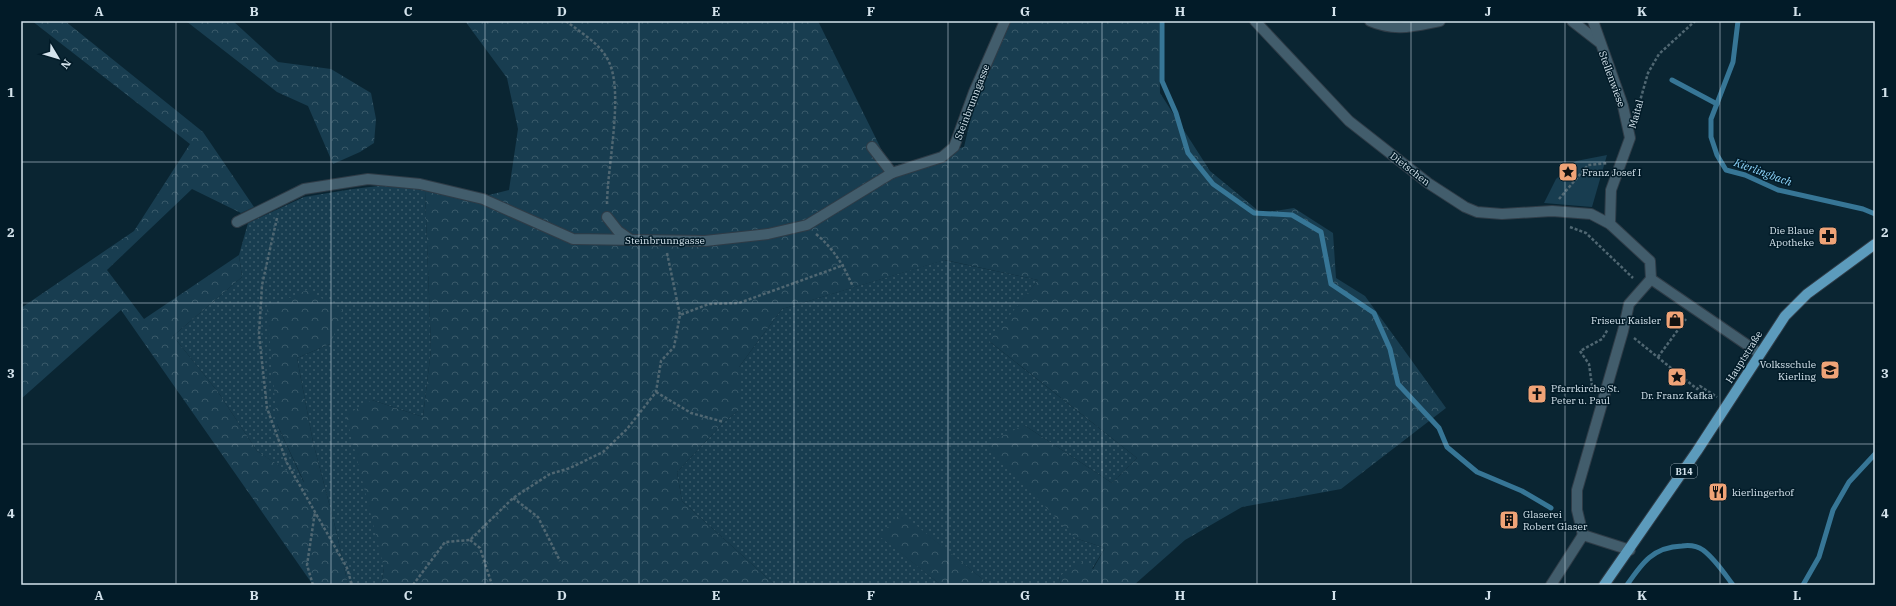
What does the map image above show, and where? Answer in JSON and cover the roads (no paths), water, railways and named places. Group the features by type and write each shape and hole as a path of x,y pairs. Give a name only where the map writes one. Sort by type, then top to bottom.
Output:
{"main road":[{"name":"Hauptstraße","path":"1604,585 1630,550 1723,412 1759,353 1785,316 1799,302 1875,244"}],"street":[{"name":"Steinbrunngasse","path":"237,222 304,189 368,179 420,184 483,199 573,239 705,241 768,234 807,225 892,173 942,157 954,147 974,92 1005,21"},
{"name":"Dietschen","path":"1254,21 1349,121 1428,183 1452,199 1477,212 1502,214 1552,211 1591,214 1610,224 1650,261 1651,279"},
{"path":"1370,21 1378,25 1401,29 1440,21"},
{"path":"1572,21 1599,42"},
{"name":"Stellenwiese","path":"1593,21 1599,42 1623,106 1630,138"},
{"name":"Maital","path":"1610,224 1612,190 1630,138"},
{"path":"872,147 892,173"},
{"path":"607,217 618,231 631,240"},
{"path":"1551,585 1583,535 1577,510 1577,490 1623,331 1629,304 1651,279 1759,353"},
{"path":"1583,535 1630,550"}],"waterway":[{"path":"1162,21 1162,81 1176,113 1188,153 1213,184 1254,213 1292,215 1321,232 1331,284 1374,313 1390,349 1398,384 1439,428 1447,447 1477,472 1522,491 1551,508"},
{"name":"Kierlingbach","path":"1738,21 1733,62 1711,119 1711,137 1717,155 1726,170 1745,175 1778,190 1863,209 1875,214"},
{"path":"1672,80 1717,104"},
{"name":"Kierlingbach","path":"1803,585 1819,557 1833,510 1849,482 1875,454"},
{"name":"Kierlingbach","path":"1627,585 1643,563 1656,553 1663,549 1687,546 1693,546 1703,550 1719,566 1733,585"}],"place":[{"name":"Franz Josef I","path":"1568,172"},
{"name":"Die Blaue Apotheke","path":"1828,236"},
{"name":"Friseur Kaisler","path":"1675,320"},
{"name":"Volksschule Kierling","path":"1830,370"},
{"name":"Dr. Franz Kafka","path":"1677,377"},
{"name":"Pfarrkirche St. Peter u. Paul","path":"1537,394"},
{"name":"kierlingerhof","path":"1718,492"},
{"name":"Glaserei Robert Glaser","path":"1509,520"}]}
